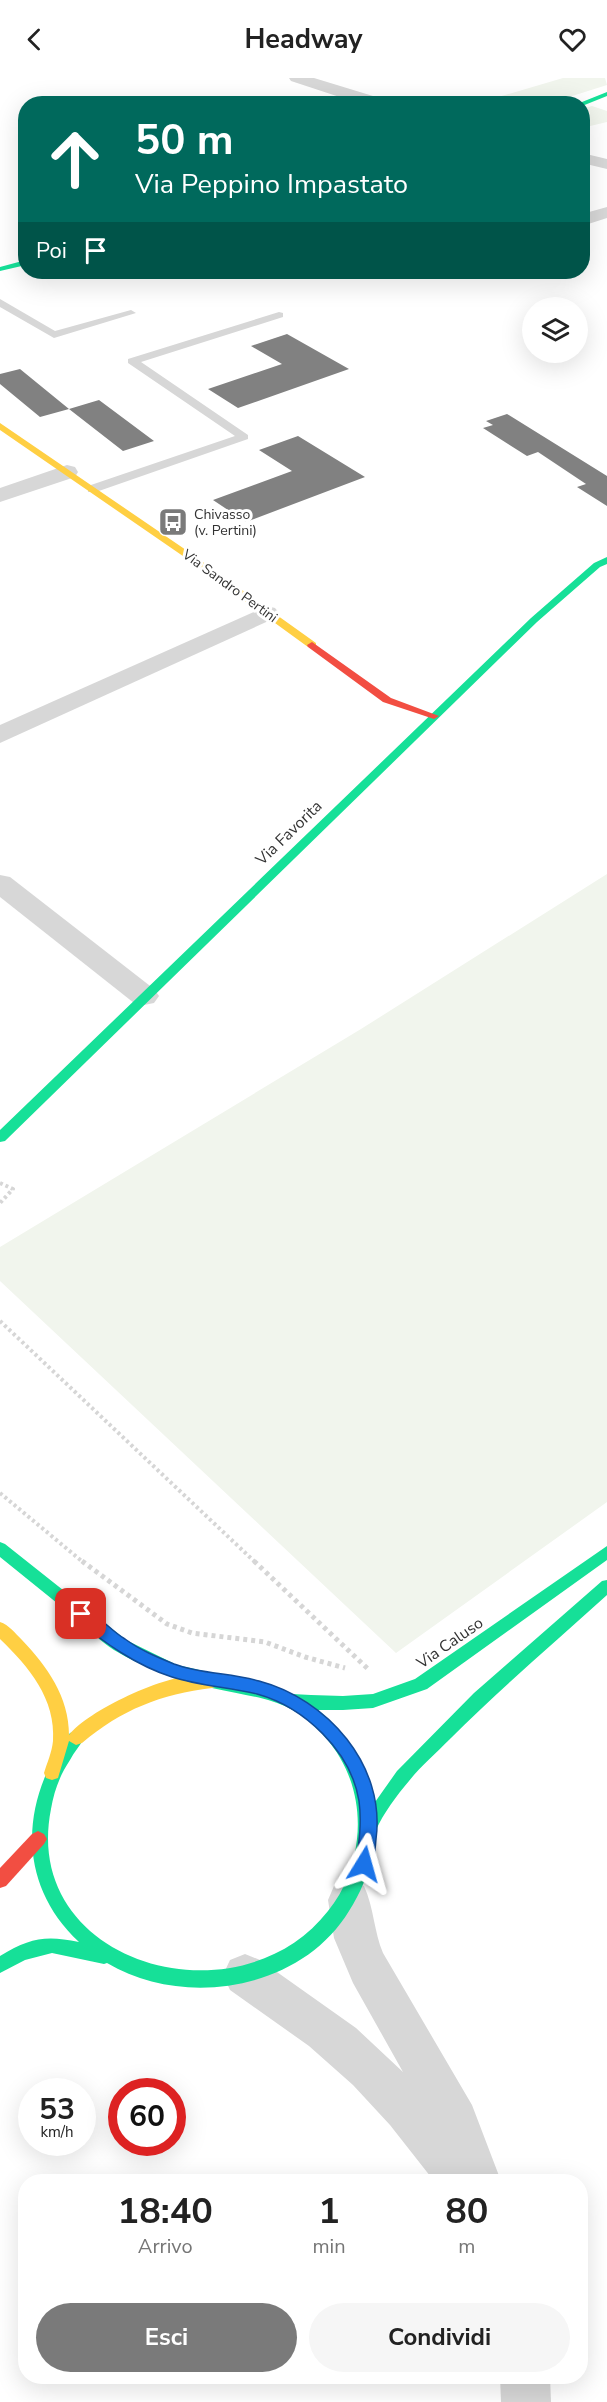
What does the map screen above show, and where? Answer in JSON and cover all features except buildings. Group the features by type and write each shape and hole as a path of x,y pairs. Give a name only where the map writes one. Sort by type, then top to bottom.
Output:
{"street":[{"path":"297,78 354,96"},
{"path":"590,100 607,94"},
{"path":"590,217 607,212"},
{"path":"2,266 18,263"},
{"name":"Via Sandro Pertini","path":"0,426 67,471 387,700 434,716"},
{"path":"0,495 67,471"},
{"name":"Via Favorita","path":"0,1138 534,620 607,560"},
{"path":"0,735 267,613"},
{"path":"0,883 144,996"},
{"path":"0,1548 120,1645 174,1671 212,1681 258,1688 291,1701 321,1722 343,1746 358,1771 367,1799 369,1826 364,1864 349,1900 323,1932 281,1961 245,1975 191,1980 151,1974 114,1958 52,1945 21,1953 0,1965"},
{"name":"Via Caluso","path":"291,1701 343,1705 364,1703 387,1699 421,1684 607,1552"},
{"path":"369,1826 403,1776 480,1698 607,1586"},
{"path":"0,1629 40,1669 53,1694 59,1717 61,1741 41,1807 38,1839 44,1874 53,1898 79,1933 114,1958"},
{"path":"49,1781 67,1749 95,1721 134,1697 177,1684 212,1681"},
{"path":"0,1880 38,1839"},
{"path":"349,1900 355,1938 368,1968 456,2121 475,2174"},
{"path":"245,1975 306,2018 368,2068 423,2128 458,2174"},
{"path":"525,2384 526,2402"}],"lane":[{"path":"0,302 54,335 130,313"},
{"path":"92,489 244,437 132,361 279,315"}],"path":[{"path":"0,1183 13,1189 0,1203"},
{"path":"0,1321 375,1675 363,1673"},
{"path":"0,1493 92,1570 167,1624 192,1633 265,1642 304,1658 351,1670"}],"shaded area":[{"path":"563,78 605,78 607,85 572,96 502,96"},
{"path":"590,107 607,111 607,122 590,126"},
{"path":"607,874 607,1502 396,1653 0,1281 0,1247 361,1029"}],"traffic: fast":[{"path":"590,100 607,94"},
{"path":"0,269 18,264"},
{"path":"0,1138 534,620 597,565 607,560"},
{"path":"0,1548 120,1645 174,1671 210,1680"},
{"path":"292,1701 358,1703 388,1697 421,1684 607,1552"},
{"path":"369,1826 403,1776 480,1698 607,1586"},
{"path":"76,1738 54,1772 47,1791 42,1810 40,1850 51,1890 59,1905 79,1931 104,1952 118,1960 165,1976 198,1979 231,1977 278,1963 303,1948 325,1929 343,1906 356,1881 364,1853 367,1825 364,1797 350,1758 329,1729 311,1713 272,1693 212,1681"},
{"path":"0,1965 21,1953 52,1945 104,1956"}],"traffic: slow":[{"path":"0,426 183,552 312,645"},
{"path":"0,1629 34,1665 52,1693 58,1708 61,1741 52,1773"},
{"path":"76,1738 91,1725 139,1698 174,1687 212,1681"}],"traffic: jam":[{"path":"312,645 387,700 434,716"},
{"path":"0,1880 38,1839"}],"place":[{"name":"Chivasso (v. Pertini)","path":"173,522"}],"route":[{"path":"81,1614 120,1645 145,1659 174,1671 212,1681 258,1688 291,1701 321,1722 343,1746 358,1771 367,1799 369,1826 364,1864"}]}
